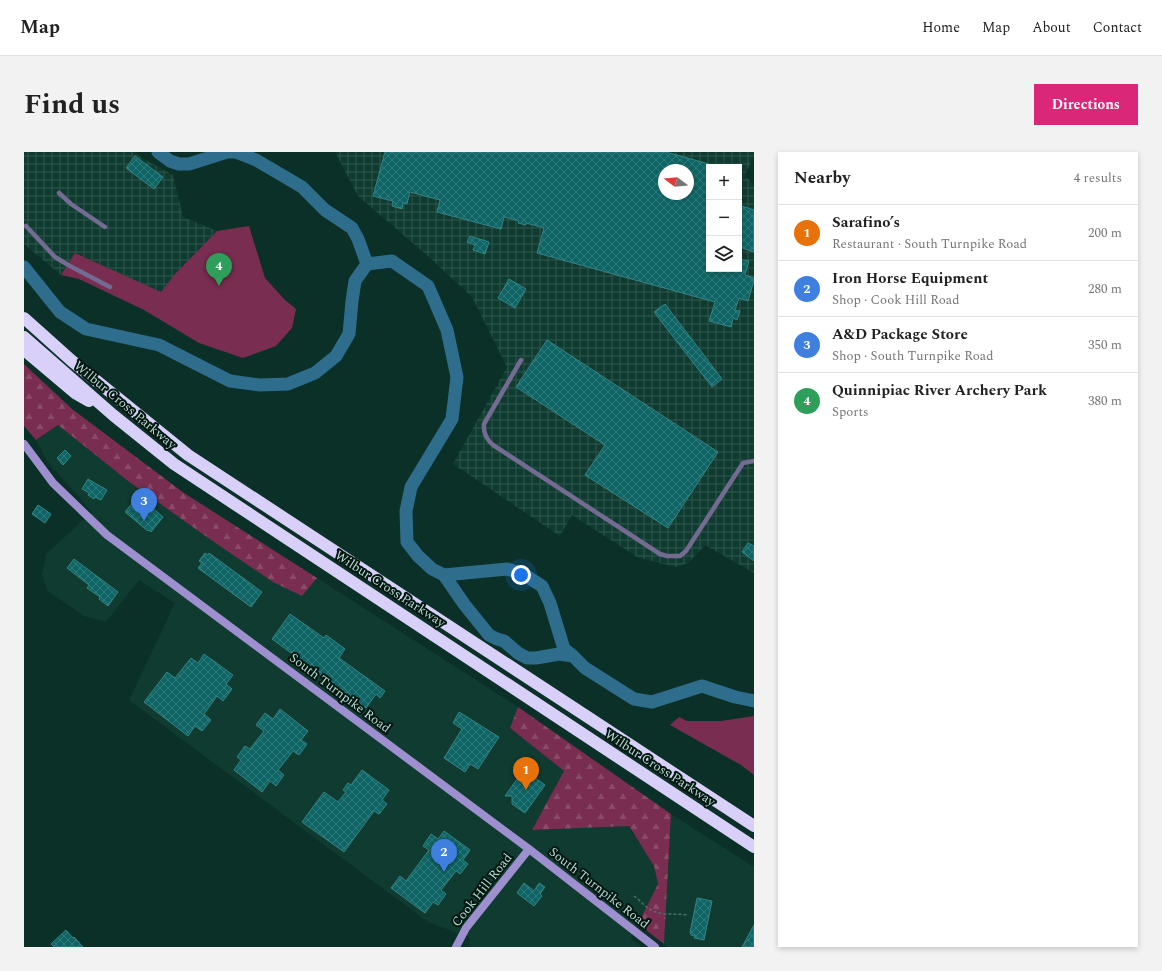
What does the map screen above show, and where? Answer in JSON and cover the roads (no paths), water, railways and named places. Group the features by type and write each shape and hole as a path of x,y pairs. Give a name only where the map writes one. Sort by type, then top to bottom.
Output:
{"highway":[{"name":"Wilbur Cross Parkway","path":"24,318 72,362 188,455 754,826"},
{"name":"Wilbur Cross Parkway","path":"24,336 113,415 174,464 754,846"},
{"path":"24,350 75,392 113,415"}],"main road":[{"name":"South Turnpike Road","path":"24,444 53,483 107,535 529,849 655,947"},
{"name":"Cook Hill Road","path":"456,947 466,928 529,849"}],"lane":[{"path":"59,193 71,204 105,227"},
{"path":"26,226 55,257 110,287"},
{"path":"521,360 484,424 483,430 486,438 492,445 660,554 667,556 680,556 686,551 743,464 754,461"}],"waterway":[{"path":"158,152 170,161 179,164 189,164 227,152 236,152 256,160 302,187 325,210 352,228 358,239 367,264"},
{"path":"24,267 60,312 86,329 159,345 230,381 260,385 288,384 315,373 336,356 349,334 355,281 367,264 392,261 428,286 447,330 457,377 452,419 411,487 406,511 407,542 418,556 432,569 444,575 507,569 523,574 542,586 550,603 564,649 585,668 634,699 652,702 702,686 735,697 754,701"},
{"path":"444,575 464,604 489,635 504,641 518,653 527,658 559,654 573,656"}],"place":[{"name":"Quinnipiac River Archery Park","path":"219,286"},
{"name":"A&D Package Store","path":"144,521"},
{"name":"Sarafino’s","path":"526,790"},
{"name":"Iron Horse Equipment","path":"444,872"}]}
